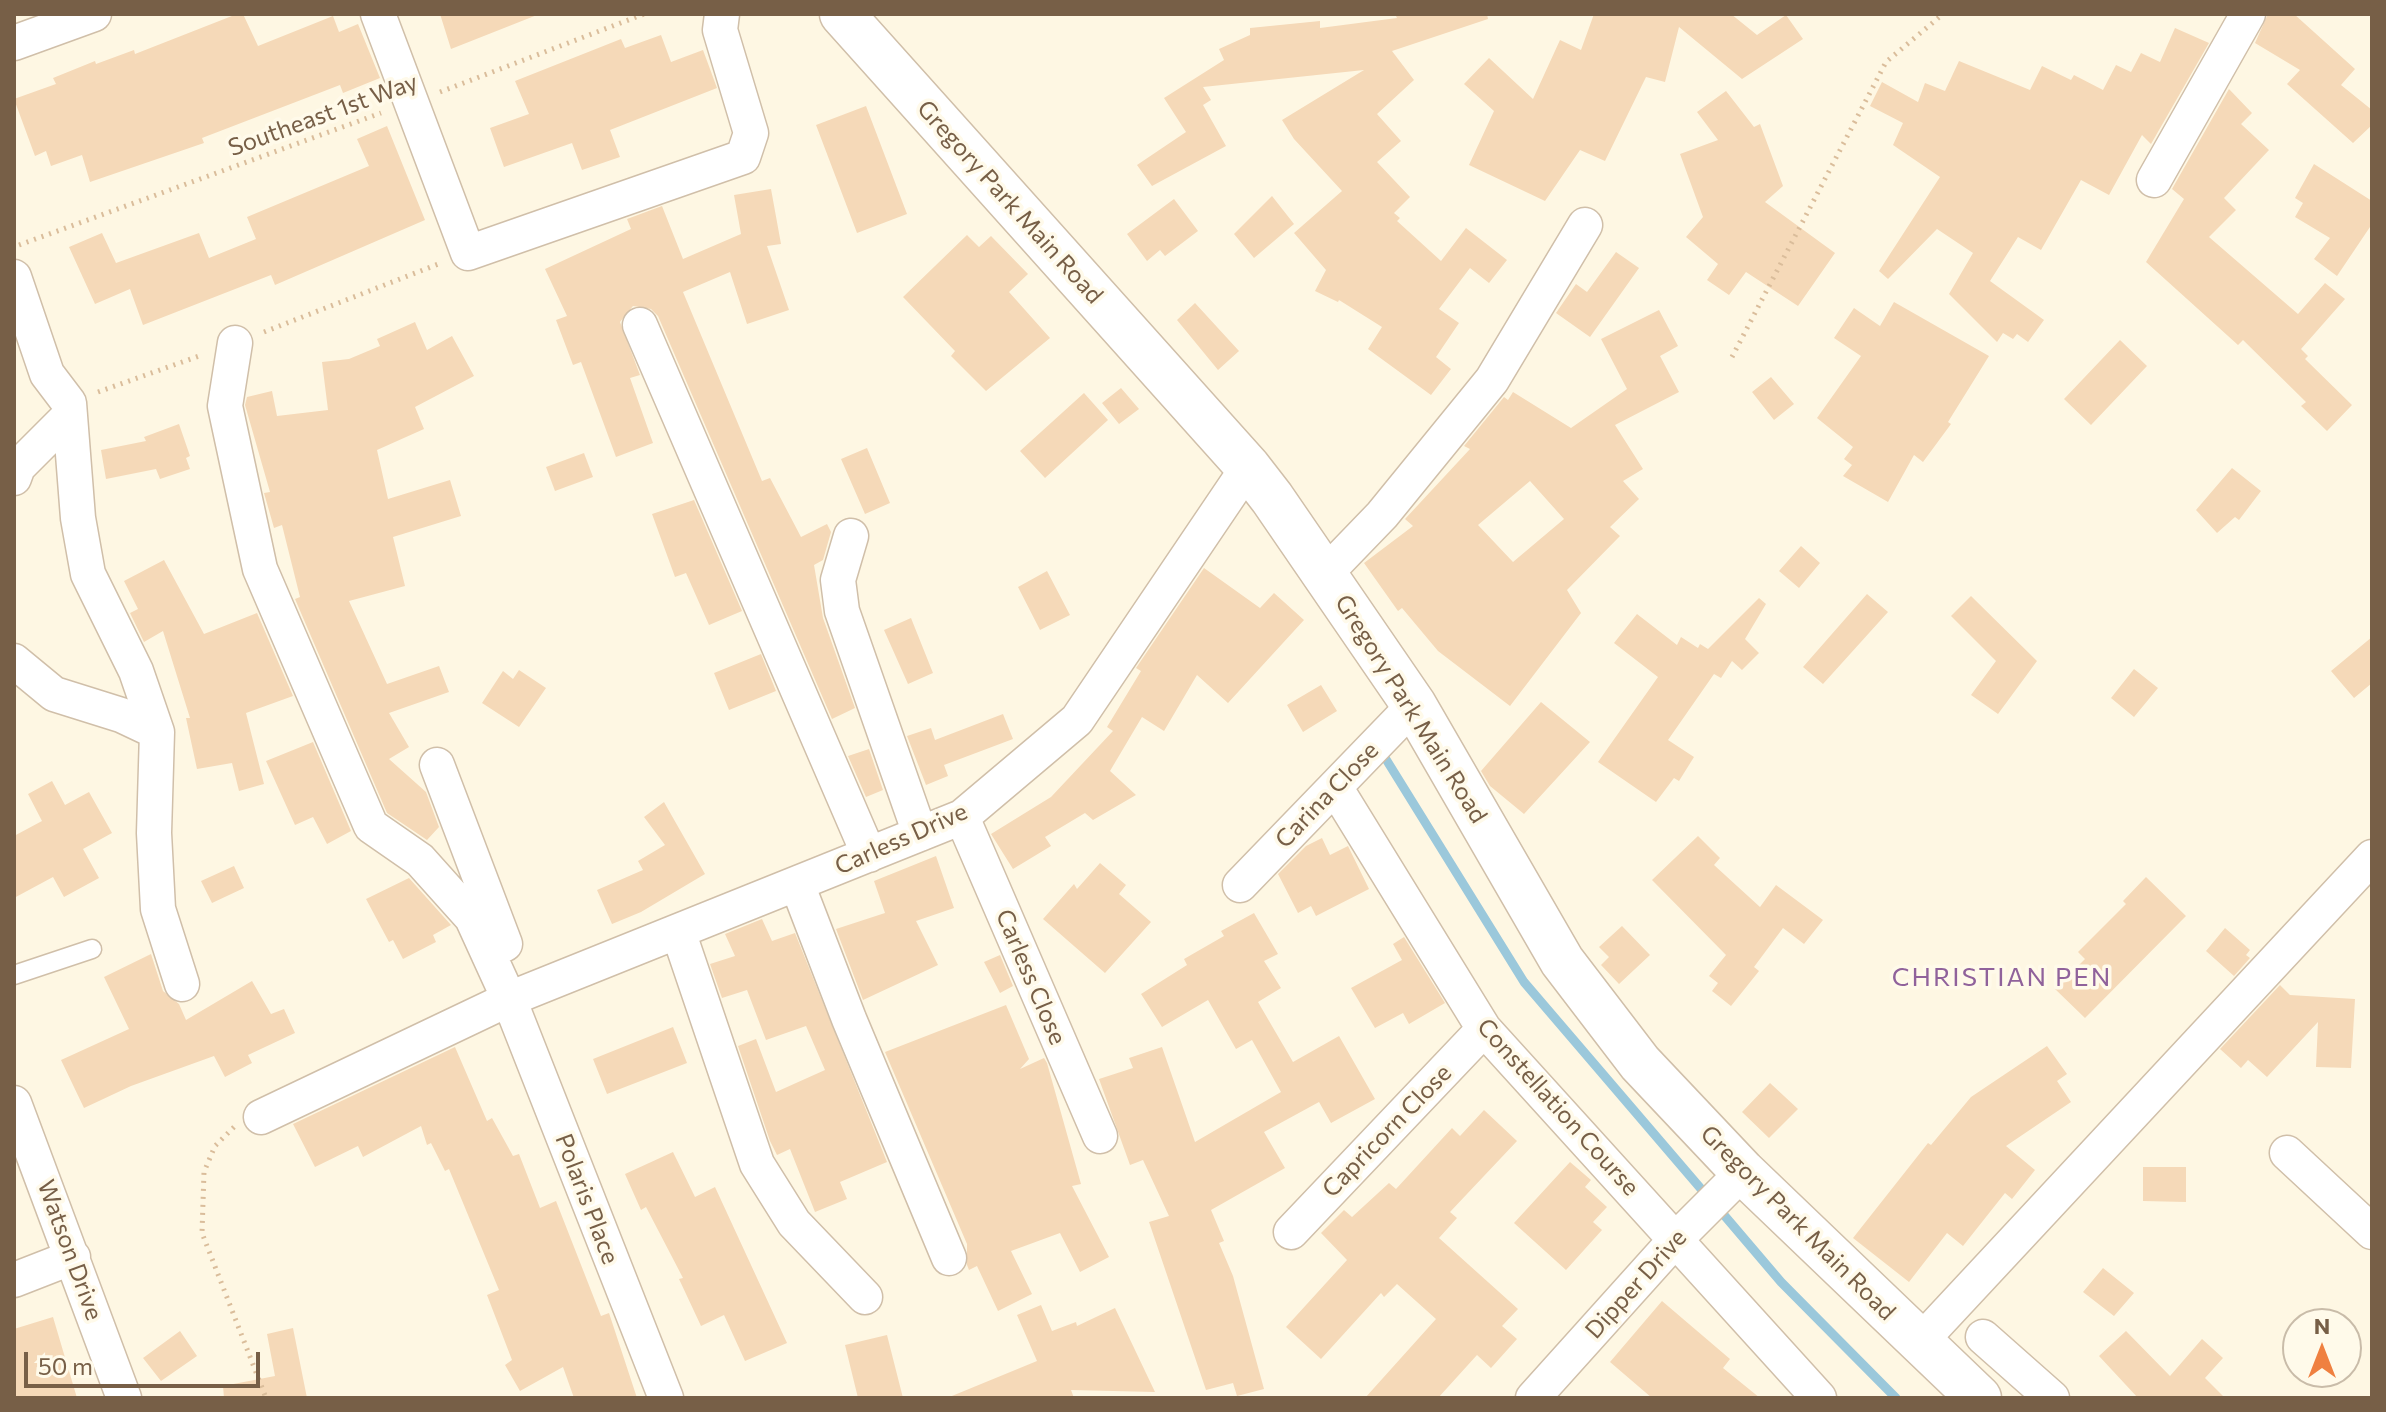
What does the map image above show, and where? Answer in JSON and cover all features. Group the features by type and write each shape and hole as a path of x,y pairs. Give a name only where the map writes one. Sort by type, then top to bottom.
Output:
{"street":[{"path":"14,43 94,14"},
{"path":"378,14 468,253 743,157 751,133 720,30 722,14"},
{"name":"Gregory Park Main Road","path":"842,14 1248,467 1326,573 1562,961 1640,1063 1740,1174 1919,1343 1982,1398"},
{"path":"2154,180 2248,14"},
{"path":"1326,573 1382,515 1492,380 1585,225"},
{"path":"14,277 47,374 69,403 78,518 88,574 136,671 157,732 154,833 158,909 182,984"},
{"path":"640,325 869,855"},
{"path":"235,343 225,406 260,569 371,826 420,860 472,918 516,996"},
{"path":"14,478 18,467 70,415"},
{"name":"Carless Drive","path":"261,1117 516,996 962,817 1077,720 1248,467"},
{"path":"851,536 838,580 842,611 920,834"},
{"path":"14,661 54,694 121,715 157,732"},
{"name":"Carina Close","path":"1240,885 1409,711"},
{"path":"437,765 516,996"},
{"name":"Constellation Course","path":"1335,787 1484,1029 1819,1398"},
{"name":"Carless Close","path":"962,817 1100,1136"},
{"path":"1919,1343 2372,857"},
{"path":"797,884 849,1019 949,1258"},
{"path":"678,931 757,1164 794,1223 865,1297"},
{"name":"Polaris Place","path":"516,996 666,1398"},
{"name":"Capricorn Close","path":"1291,1232 1484,1029"},
{"name":"Watson Drive","path":"14,1103 124,1398"},
{"path":"2287,1153 2372,1232"},
{"name":"Dipper Drive","path":"1533,1398 1676,1239 1740,1174"},
{"path":"14,1280 73,1257"},
{"path":"1983,1337 2052,1398"},
{"path":"1982,1398 2013,1362"}],"lane":[{"path":"14,975 92,949"}],"path":[{"name":"Southeast 1st Way","path":"14,247 644,14"},
{"path":"1732,357 1886,62 1943,14"},
{"path":"261,1117 231,1128 215,1146 204,1172 202,1233 266,1398"}],"building":[{"path":"243,14 258,46 333,16 339,32 358,24 380,78 343,93 340,85 202,138 204,143 90,182 82,155 51,166 46,151 35,156 14,99 56,84 53,78 95,61 96,64 134,50 135,54"},
{"path":"440,14 537,14 537,15 451,49"},
{"path":"1395,14 1487,14 1488,19 1392,51 1414,80 1377,114 1401,141 1377,162 1410,197 1394,213 1400,218 1397,221 1441,261 1466,228 1507,260 1489,283 1470,268 1439,309 1459,323 1436,357 1451,369 1431,395 1368,349 1382,327 1339,300 1315,291 1326,270 1294,233 1342,191 1294,139 1282,120 1364,70 1203,87 1211,100 1203,105 1226,146 1152,186 1137,165 1186,132 1164,98 1224,60 1219,49 1250,35 1250,28 1320,21 1320,28 1397,18"},
{"path":"1594,14 1731,14 1757,35 1786,15 1803,39 1742,79 1679,27 1665,82 1646,77 1605,161 1580,150 1545,201 1469,165 1494,111 1464,84 1489,58 1533,99 1560,40 1581,50"},
{"path":"2268,14 2294,14 2355,69 2341,85 2372,110 2372,125 2353,143 2287,84 2300,70 2255,43"},
{"path":"2175,28 2209,43 2151,144 2142,135 2109,195 2081,180 2041,250 2018,237 1990,281 2044,320 2028,342 2017,334 2013,339 2003,333 1997,342 1949,294 1973,253 1937,229 1888,279 1879,271 1940,177 1893,145 1903,123 1870,106 1882,82 1918,102 1925,83 1945,91 1959,61 2030,90 2042,66 2071,80 2074,75 2103,90 2116,65 2131,72 2141,53 2160,62"},
{"path":"661,35 671,62 703,50 717,88 610,130 620,157 582,170 572,143 504,167 490,128 529,114 515,81 621,39 625,48"},
{"path":"2229,89 2252,113 2241,124 2269,150 2224,198 2236,210 2209,237 2298,314 2325,283 2345,299 2301,349 2308,356 2305,359 2352,405 2327,431 2301,406 2306,402 2243,340 2238,345 2146,262 2184,199 2172,189"},
{"path":"1726,91 1754,127 1760,124 1783,186 1765,202 1835,253 1798,306 1746,272 1729,295 1707,280 1718,264 1686,237 1703,217 1680,154 1718,140 1697,112"},
{"path":"866,106 907,214 857,233 816,125"},
{"path":"387,126 425,220 275,285 271,275 143,325 130,289 95,304 69,247 102,233 116,263 199,233 209,258 256,239 247,217 369,166 357,139"},
{"path":"2314,164 2372,201 2372,224 2337,276 2314,259 2330,238 2295,217 2303,203 2295,198"},
{"path":"771,189 781,244 767,246 789,310 747,324 730,272 683,292 762,481 770,478 801,537 827,524 831,532 823,560 814,565 823,618 855,708 832,719 658,316 651,309 633,306 620,322 640,375 630,378 653,443 616,457 581,362 573,365 556,320 567,316 545,269 631,229 627,219 662,206 683,259 741,234 734,195"},
{"path":"1272,196 1294,224 1254,258 1234,234"},
{"path":"1174,199 1198,231 1165,256 1160,250 1147,261 1127,234"},
{"path":"967,235 979,247 991,236 1028,274 1009,292 1050,338 986,391 951,356 955,351 903,297"},
{"path":"1616,252 1639,268 1590,337 1556,313 1576,284 1587,292"},
{"path":"1894,302 1989,356 1948,422 1951,424 1923,462 1914,455 1888,502 1843,476 1852,465 1844,459 1853,447 1817,418 1861,356 1834,338 1854,308 1880,326"},
{"path":"1195,303 1239,351 1218,370 1177,320"},
{"path":"1659,310 1678,346 1660,356 1679,392 1615,425 1643,469 1623,481 1639,499 1610,527 1620,536 1567,590 1581,613 1510,706 1438,651 1402,608 1398,611 1364,563 1413,526 1405,519 1470,449 1464,446 1504,397 1508,400 1513,392 1571,428 1627,389 1601,339","holes":["1530,481 1564,519 1513,562 1478,525"]},
{"path":"415,322 427,350 452,336 474,376 415,407 424,429 377,450 388,499 450,480 461,516 393,537 405,586 349,601 387,684 439,666 449,692 389,713 409,747 389,759 426,792 439,827 427,840 387,813 295,599 300,597 282,525 274,528 264,493 270,492 245,405 247,397 272,391 277,416 328,410 322,362 349,359 380,346 377,339"},
{"path":"2120,340 2147,366 2091,425 2064,399"},
{"path":"1771,377 1794,404 1774,420 1752,392"},
{"path":"1121,388 1139,409 1119,424 1102,403"},
{"path":"1084,393 1108,420 1045,478 1020,451"},
{"path":"179,424 190,456 186,458 190,469 160,479 156,469 106,479 101,450 146,441 144,437"},
{"path":"867,448 890,503 865,514 841,459"},
{"path":"584,453 593,477 555,491 546,467"},
{"path":"2232,468 2261,491 2239,520 2235,517 2217,533 2196,510"},
{"path":"694,500 742,611 709,625 686,573 675,577 652,514"},
{"path":"1801,546 1820,563 1799,588 1779,571"},
{"path":"164,560 204,634 257,613 293,696 246,713 264,784 239,791 232,763 197,769 186,718 190,718 163,631 144,642 130,613 138,609 124,581"},
{"path":"1204,568 1260,608 1274,593 1304,620 1228,703 1197,675 1164,731 1142,717 1110,771 1136,795 1093,820 1085,813 1045,837 1051,846 1013,869 991,834 1051,797 1113,731 1107,727 1141,671 1136,668"},
{"path":"1047,571 1070,615 1040,630 1018,587"},
{"path":"1867,594 1888,612 1823,684 1803,667"},
{"path":"1971,596 2037,661 1998,714 1971,695 1996,661 1951,616"},
{"path":"1759,598 1766,604 1745,639 1759,653 1742,670 1732,661 1721,678 1714,674 1668,740 1694,757 1679,781 1674,778 1656,802 1598,762 1658,677 1614,643 1637,614 1677,645 1681,637 1698,648 1700,644 1708,649"},
{"path":"911,618 933,673 908,684 884,630"},
{"path":"2372,637 2372,683 2354,698 2331,671"},
{"path":"761,654 776,691 729,710 714,673"},
{"path":"2134,669 2158,688 2134,717 2111,698"},
{"path":"519,670 546,688 519,727 482,703 503,671 513,679"},
{"path":"1321,685 1337,711 1303,732 1287,705"},
{"path":"1541,702 1590,742 1524,814 1490,786 1481,771"},
{"path":"1003,714 1013,739 944,765 948,776 926,785 907,736 931,728 935,740"},
{"path":"313,742 351,831 327,844 313,817 295,825 266,761"},
{"path":"869,749 883,790 866,797 848,756"},
{"path":"52,781 65,805 89,792 112,833 83,849 99,878 64,897 53,877 14,898 14,836 42,821 28,794"},
{"path":"664,802 705,874 641,912 612,924 597,890 643,870 638,861 665,845 644,817"},
{"path":"1698,836 1720,858 1714,865 1760,907 1776,885 1823,920 1804,944 1783,928 1754,967 1759,971 1731,1006 1712,991 1718,983 1709,976 1726,955 1652,880"},
{"path":"1322,838 1330,855 1348,846 1369,889 1316,916 1311,906 1298,913 1278,874 1306,846"},
{"path":"936,856 954,908 916,921 938,965 863,1000 836,929 885,913 874,881"},
{"path":"1100,863 1126,885 1119,894 1151,922 1105,973 1043,919 1074,884 1077,889"},
{"path":"234,866 244,888 212,903 201,881"},
{"path":"2146,877 2186,916 2085,1018 2055,989 2085,959 2078,952 2126,904 2123,901"},
{"path":"409,878 451,925 433,935 436,942 403,959 393,940 389,942 366,899"},
{"path":"1254,913 1278,954 1264,961 1281,988 1258,1002 1293,1062 1339,1036 1375,1099 1331,1123 1319,1102 1264,1132 1285,1168 1211,1210 1224,1241 1219,1243 1233,1276 1264,1389 1237,1396 1233,1383 1206,1390 1149,1222 1169,1216 1143,1160 1130,1165 1099,1079 1133,1068 1129,1058 1162,1047 1195,1142 1281,1092 1252,1040 1236,1049 1208,1000 1162,1027 1141,994 1187,965 1184,959 1224,936 1221,931"},
{"path":"762,919 772,941 795,933 887,1162 840,1182 847,1199 815,1212 790,1149 777,1155 770,1141 738,1046 756,1039 776,1092 825,1070 806,1026 766,1040 747,990 722,998 710,964 735,956 725,934"},
{"path":"1622,926 1650,955 1619,984 1601,965 1609,957 1599,947"},
{"path":"2225,928 2250,950 2246,955 2250,958 2234,976 2206,951"},
{"path":"1404,937 1445,1003 1409,1024 1403,1013 1375,1028 1351,988 1402,960 1393,944"},
{"path":"151,954 163,991 179,1004 186,1020 252,981 271,1014 284,1009 295,1033 248,1055 252,1063 225,1077 214,1056 131,1086 84,1108 61,1060 129,1029 104,977"},
{"path":"1000,955 1013,986 1000,993 984,962"},
{"path":"2280,985 2290,995 2355,999 2351,1068 2316,1067 2318,1022 2267,1077 2248,1060 2241,1068 2220,1049"},
{"path":"1006,1005 1029,1059 1020,1069 1044,1058 1047,1063 1081,1184 1072,1186 1109,1257 1080,1272 1060,1233 1011,1251 1032,1294 998,1311 977,1266 969,1270 967,1244 885,1052"},
{"path":"673,1027 687,1063 607,1094 593,1059"},
{"path":"2047,1046 2067,1074 2057,1081 2071,1102 2006,1146 2035,1170 2012,1199 2005,1193 1963,1246 1947,1233 1909,1282 1853,1238 1928,1143 1931,1145 1971,1097"},
{"path":"455,1047 487,1121 492,1118 513,1156 519,1154 540,1208 556,1201 601,1316 609,1313 637,1398 574,1398 563,1367 520,1391 505,1365 512,1360 487,1295 499,1290 449,1169 445,1171 431,1143 427,1145 421,1126 363,1157 358,1146 315,1167 293,1124"},
{"path":"1770,1083 1798,1109 1769,1138 1742,1112"},
{"path":"1484,1110 1517,1141 1450,1212 1457,1218 1439,1238 1518,1309 1502,1326 1517,1339 1491,1368 1477,1355 1438,1398 1365,1398 1436,1319 1397,1284 1384,1297 1381,1293 1321,1359 1286,1327 1347,1260 1321,1233 1344,1210 1352,1217 1389,1183 1396,1189 1452,1128 1460,1136"},
{"path":"673,1152 695,1197 715,1187 787,1343 745,1361 724,1315 701,1326 679,1279 683,1278 646,1207 641,1210 625,1174"},
{"path":"1570,1162 1591,1180 1585,1187 1607,1207 1593,1222 1602,1230 1566,1270 1514,1223"},
{"path":"2143,1167 2186,1167 2186,1202 2143,1201"},
{"path":"2103,1268 2134,1293 2114,1316 2083,1292"},
{"path":"1662,1301 1730,1359 1723,1368 1760,1398 1652,1398 1610,1362"},
{"path":"1041,1305 1052,1331 1076,1322 1077,1326 1115,1308 1155,1392 1071,1390 1074,1398 947,1398 1037,1361 1017,1315"},
{"path":"53,1317 77,1398 14,1398 14,1329"},
{"path":"293,1328 307,1398 224,1398 223,1386 275,1376 267,1334"},
{"path":"180,1331 197,1356 161,1381 143,1358"},
{"path":"2126,1331 2170,1376 2202,1339 2223,1358 2205,1378 2225,1398 2138,1398 2099,1356"},
{"path":"887,1335 903,1398 858,1398 845,1345"}],"waterway":[{"path":"1384,756 1524,982 1708,1197"},
{"path":"1718,1208 1781,1282 1896,1398"}],"district":[{"name":"CHRISTIAN PEN","path":"2002,977"}]}
